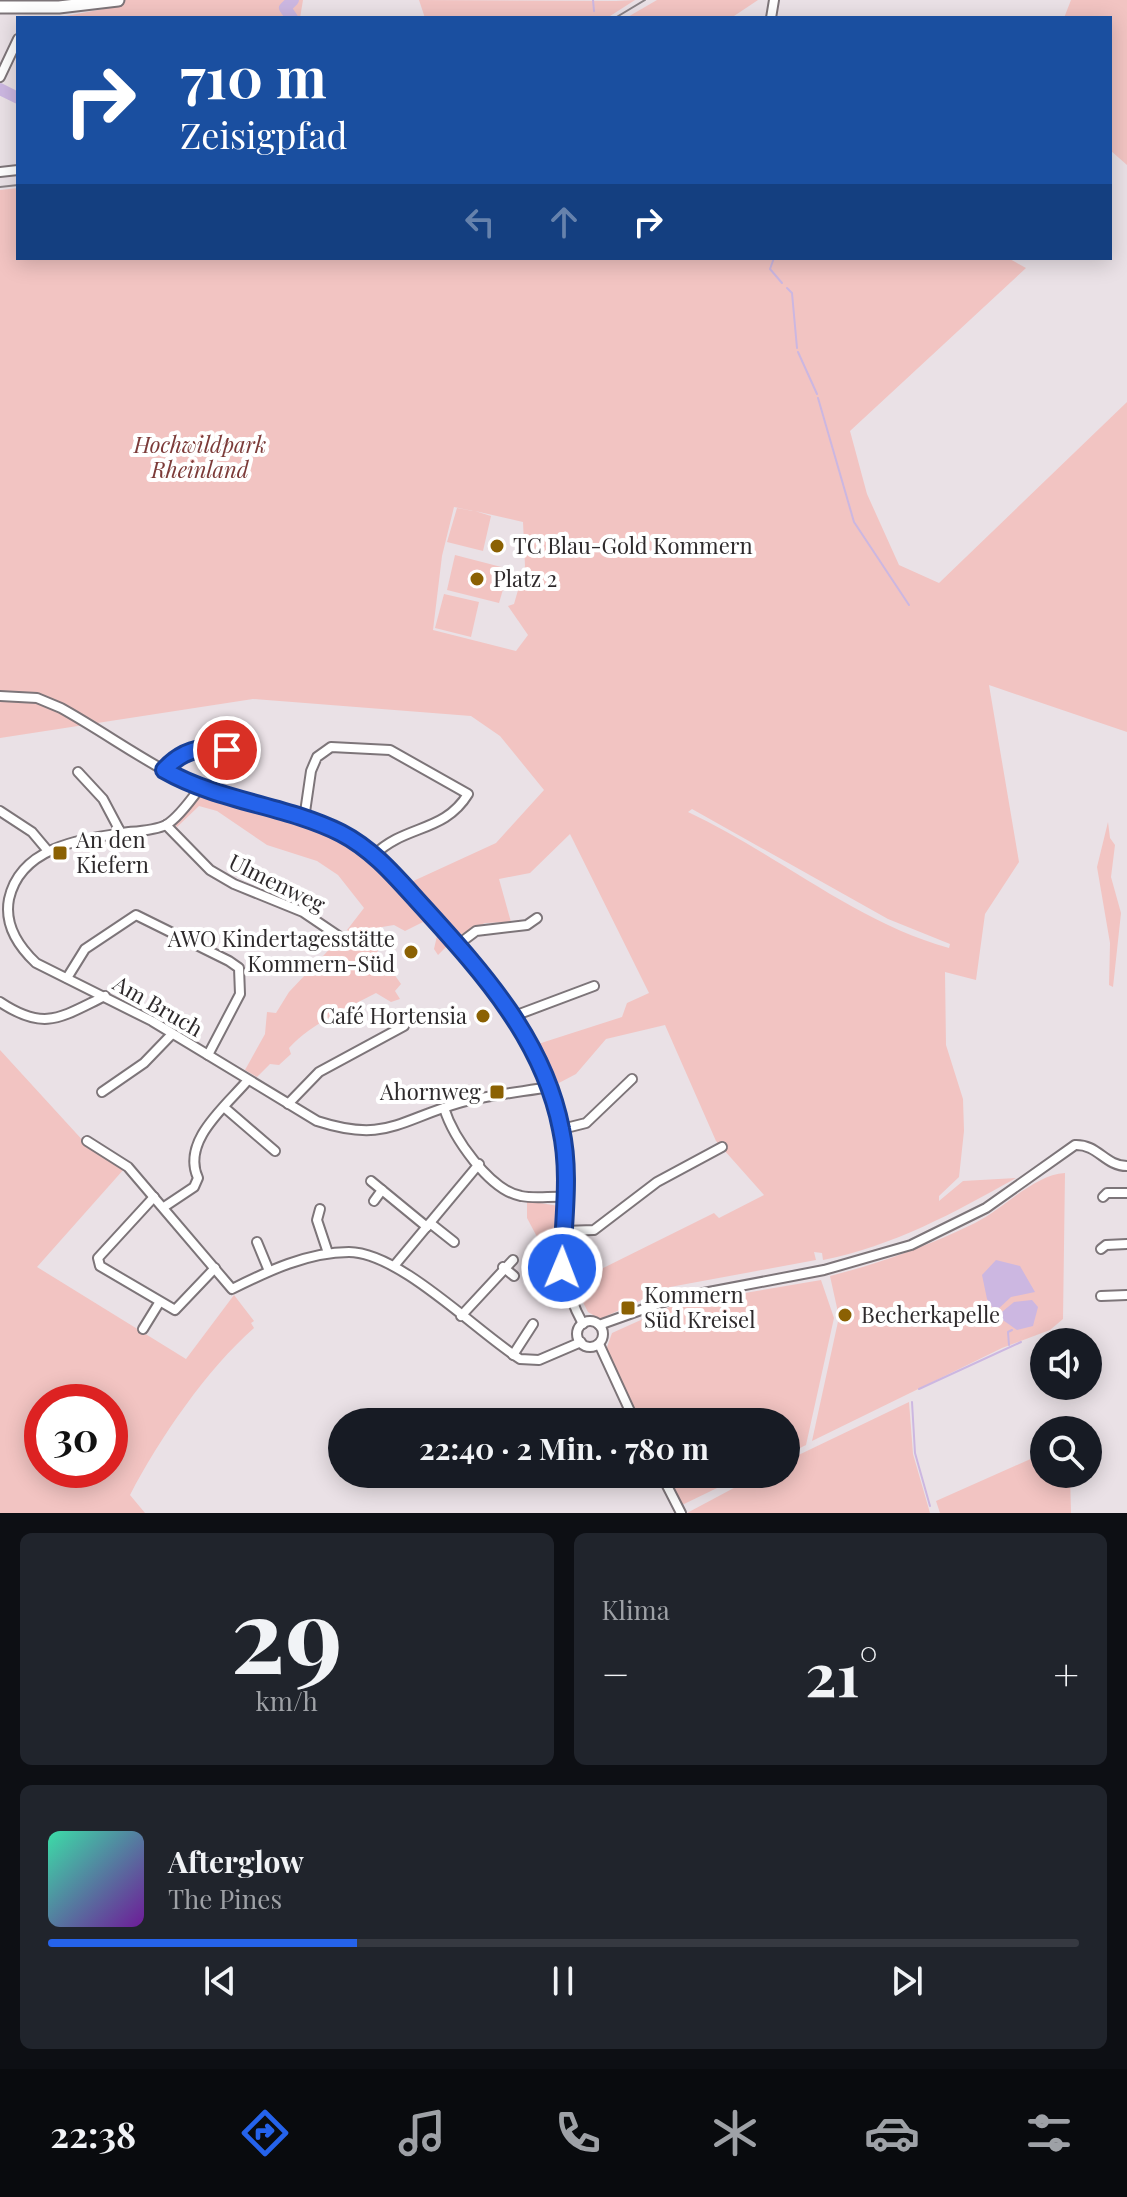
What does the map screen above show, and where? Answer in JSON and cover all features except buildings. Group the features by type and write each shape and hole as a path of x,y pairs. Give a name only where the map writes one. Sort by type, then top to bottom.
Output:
{"main road":[{"path":"0,7 33,13 118,0"}],"street":[{"path":"0,77 16,43"},
{"path":"0,696 37,698 61,708 199,789 304,819 344,835 374,855 514,1016 550,1087 562,1129 564,1279 586,1323 601,1329"},
{"path":"164,770 186,752 208,747 227,750"},
{"path":"304,819 311,771 317,757 331,747 390,750 468,794 453,815 391,840 374,855"},
{"path":"78,772 108,805 121,833"},
{"path":"166,825 199,789"},
{"path":"0,811 32,832 48,851"},
{"name":"Am Bruch","path":"166,825 48,851 20,872 9,898 9,920 17,944 36,963 105,996 317,1121 346,1131 379,1132 444,1108 550,1087"},
{"name":"Ulmenweg","path":"166,825 210,870 234,884 303,912 340,937"},
{"path":"67,978 85,949 136,915 229,961 239,968 240,994 208,1055"},
{"path":"456,946 476,931 527,925 537,918"},
{"path":"514,1016 594,986"},
{"path":"0,1002 21,1017 38,1021 58,1019 105,996"},
{"path":"288,1104 319,1072 404,1026"},
{"path":"102,1092 144,1063 172,1034"},
{"path":"562,1129 586,1123 632,1079"},
{"path":"164,1207 194,1187 198,1178 193,1166 194,1151 200,1136 248,1080"},
{"path":"225,1108 275,1151"},
{"path":"444,1108 458,1142 511,1193 565,1197"},
{"path":"87,1141 128,1167 232,1289 269,1271 328,1253 358,1252 375,1256 394,1266 513,1355 528,1361 539,1360 579,1339 586,1323"},
{"path":"628,1408 596,1345 601,1329 616,1321 672,1299 837,1267 911,1245 996,1202 1074,1146 1092,1146 1107,1161 1127,1166"},
{"path":"563,1231 594,1230 657,1182 722,1147"},
{"path":"394,1266 479,1164"},
{"path":"371,1181 454,1242"},
{"path":"374,1201 382,1190"},
{"path":"1103,1197 1107,1193 1127,1193"},
{"path":"154,1197 97,1262 159,1303 175,1310 215,1268"},
{"path":"320,1209 317,1220 328,1253"},
{"path":"257,1242 269,1271"},
{"path":"1101,1249 1106,1245 1127,1244"},
{"path":"461,1316 503,1267 513,1260"},
{"path":"503,1267 514,1276"},
{"path":"1101,1296 1127,1295"},
{"path":"143,1329 159,1303"},
{"path":"513,1355 533,1324"},
{"path":"579,1339 596,1345"},
{"path":"668,1488 681,1513"}],"green space":[{"path":"105,0 303,0 300,16 66,16 109,8"},
{"path":"419,0 635,0 610,16 424,16"},
{"path":"657,0 758,0 734,16 629,16"},
{"path":"1071,0 1127,0 1127,165 1112,152 1112,16 1065,16"},
{"name":"Hochwildpark Rheinland","path":"16,188 16,260 1012,260 1026,268 850,431 867,494 899,565 939,583 1127,402 1127,732 989,685 1019,862 985,914 976,980 945,972 946,1045 963,1099 964,1131 959,1177 939,1196 939,1201 963,1181 1016,1178 946,1216 849,1254 823,1260 822,1253 814,1252 816,1260 670,1287 600,1319 588,1312 573,1283 714,1213 719,1218 764,1195 716,1141 665,1025 606,1039 576,1074 555,1085 538,1044 622,1017 627,1003 649,993 570,834 530,873 499,879 511,922 485,923 457,936 409,883 496,843 544,790 500,736 471,716 253,699 0,738 0,190","holes":["454,507 473,511 457,508 447,542 483,551 491,516 475,511 523,522 525,566 514,604 508,606 528,635 516,651 433,630 442,556","692,809 888,919 950,944 949,948 881,922 688,812"]},
{"path":"455,555 509,569 499,603 447,590"},
{"path":"444,594 479,602 471,637 435,628"},
{"path":"200,795 320,829 358,848 392,878 448,945 438,955 434,949 437,936 423,922 405,931 394,925 382,927 380,932 387,938 375,955 387,964 401,984 395,991 400,999 391,1002 376,993 308,1031 289,1048 291,1054 279,1065 270,1064 257,1077 245,1070 265,1034 267,1012 276,1013 289,992 340,938 355,943 362,940 347,930 364,908 338,875 317,861 267,845 217,811 199,806 177,827 173,822"},
{"path":"1108,822 1110,838 1115,845 1111,877 1121,913 1113,987 1109,985 1110,943 1097,867"},
{"path":"0,1050 86,1144 124,1169 37,1267 186,1359 234,1295 254,1321 251,1323 254,1328 202,1384 142,1473 130,1495 145,1513 0,1513"},
{"path":"1065,1173 1063,1319 1052,1328 1030,1328 1030,1338 1002,1348 812,1441 839,1317 830,1276 886,1260 940,1239 986,1217 1053,1175"},
{"path":"527,1201 559,1206 560,1280 527,1218"},
{"path":"821,1280 834,1318 806,1445 800,1448 800,1408 633,1408 605,1353 612,1333 674,1305"},
{"path":"909,1402 913,1454 930,1513 687,1513 734,1488 800,1488 800,1454"},
{"path":"1030,1459 1030,1488 1070,1488 1071,1513 940,1513 936,1501"},
{"path":"673,1488 717,1488 682,1505"}],"shaded area":[{"path":"996,1260 1020,1266 1035,1292 1011,1297 995,1312 987,1299 982,1275"},
{"path":"1032,1300 1038,1307 1033,1326 1017,1330 997,1316 1014,1302"}],"waterway":[{"path":"291,16 285,8 293,0"},
{"path":"593,0 594,11"},
{"path":"0,89 16,97"},
{"path":"773,260 770,269 782,283"},
{"path":"787,288 792,293 797,348"},
{"path":"798,352 817,394"},
{"path":"818,398 854,522 909,605"},
{"path":"1009,1345 1008,1332 1012,1330"},
{"path":"919,1389 1021,1342"},
{"path":"912,1402 915,1453 930,1506"}],"railway":[{"path":"618,16 645,0"},
{"path":"0,187 16,185"}],"place":[{"name":"TC Blau-Gold Kommern","path":"497,546"},
{"name":"Platz 2","path":"477,579"},
{"name":"An den Kiefern","path":"60,853"},
{"name":"AWO Kindertagesstätte Kommern-Süd","path":"411,952"},
{"name":"Café Hortensia","path":"483,1016"},
{"name":"Ahornweg","path":"497,1092"},
{"name":"Kommern Süd Kreisel","path":"628,1308"},
{"name":"Becherkapelle","path":"845,1315"}],"route":[{"path":"227,750 208,747 186,752 164,770 199,789 323,825 374,855 440,924 507,1005 543,1067 562,1129 565,1197 562,1268"}]}
